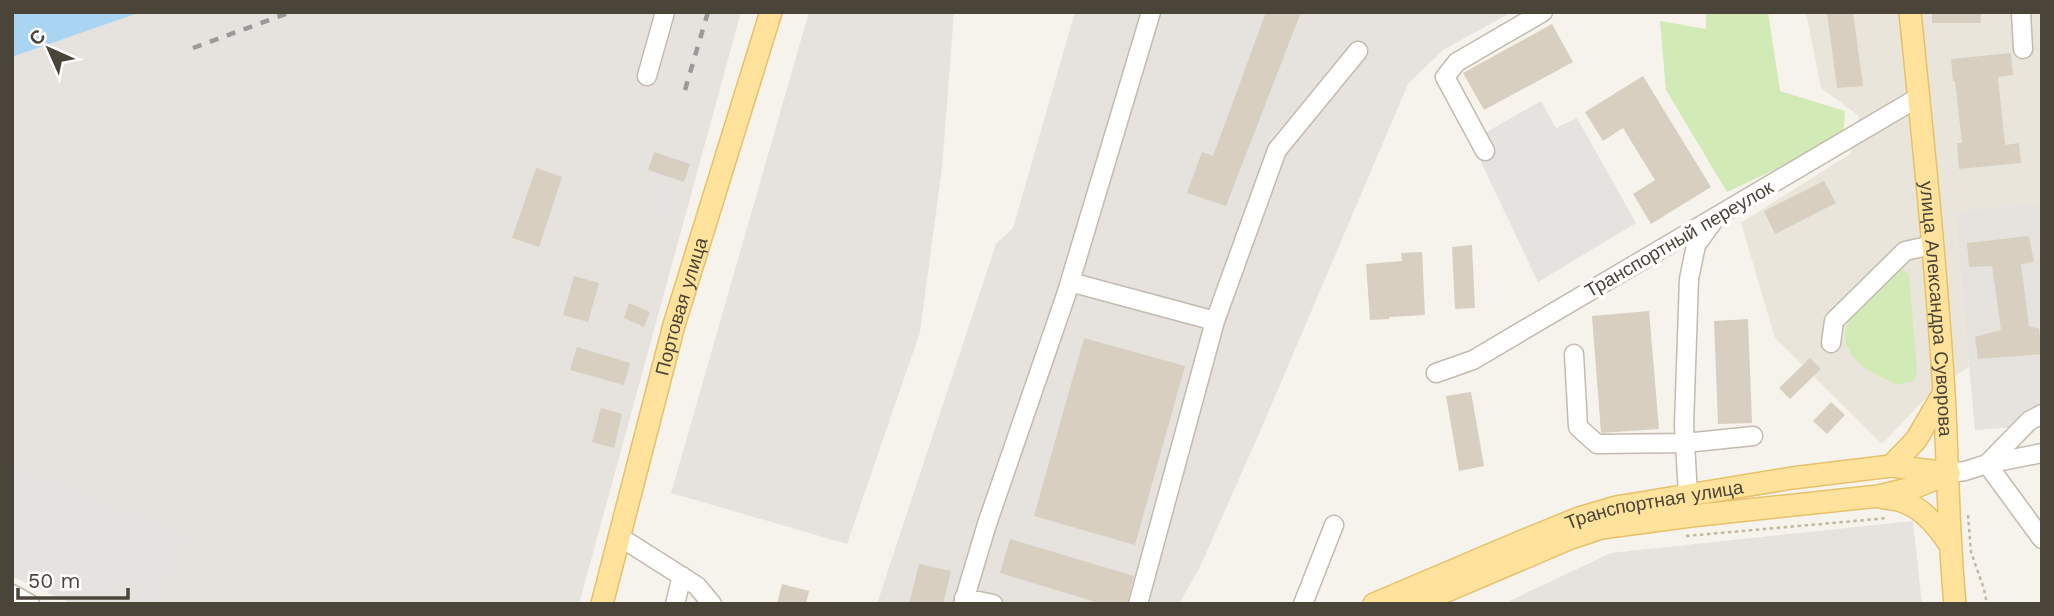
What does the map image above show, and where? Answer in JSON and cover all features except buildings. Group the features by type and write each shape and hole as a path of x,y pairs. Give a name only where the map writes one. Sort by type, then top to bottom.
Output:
{"main road":[{"name":"Портовая улица","path":"602,604 674,325 771,12"},
{"name":"улица Александра Суворова","path":"1910,12 1944,389 1955,604"},
{"path":"1891,466 1916,440 1940,401 1944,389"},
{"name":"Транспортная улица","path":"1374,604 1579,518 1616,507 1792,478 1891,466 1948,472"},
{"name":"Транспортная улица","path":"1416,604 1571,538 1601,528 1879,496 1916,487 1948,472"},
{"name":"Транспортная улица","path":"1879,496 1906,502 1935,524 1950,545"}],"street":[{"path":"647,76 665,12"},
{"path":"993,604 964,601 987,524 1070,282 1151,12"},
{"path":"1485,151 1445,77 1457,62 1543,12"},
{"path":"2021,12 2023,48"},
{"path":"1138,604 1215,321 1277,150 1358,51"},
{"name":"Транспортный переулок","path":"1436,373 1473,360 1919,97"},
{"path":"1688,495 1684,425 1689,279 1696,245 1716,217"},
{"path":"1831,343 1834,321 1905,251 1931,245"},
{"path":"1070,282 1215,321"},
{"path":"1574,354 1578,427 1597,444 1685,443 1753,436"},
{"path":"2042,414 2029,421 1987,464 2042,539"},
{"name":"Транспортная улица","path":"1948,472 1965,471 2042,453"},
{"path":"1303,604 1334,525"},
{"path":"620,537 697,586 712,604"},
{"path":"675,604 681,576"},
{"path":"12,594 30,604"}],"path":[{"path":"1677,537 1891,517"},
{"path":"1971,552 1987,604"}],"shaded area":[{"path":"141,12 741,12 579,604 160,604 191,535 12,463 12,57"},
{"path":"809,12 954,12 942,168 920,332 847,544 671,493"},
{"path":"1075,12 1512,12 1443,50 1408,84 1265,420 1199,569 1179,604 877,604 996,244 1013,228"},
{"path":"1806,12 2042,12 2042,202 1955,212 1969,366 1924,400 1882,444 1775,338 1741,223 1850,154 1859,116 1821,88"},
{"path":"1541,101 1556,128 1577,118 1636,223 1538,282 1471,141"},
{"path":"654,181 683,189 674,220 644,209"},
{"path":"2042,202 2042,416 2017,427 1975,430 1955,212"},
{"path":"12,463 192,535 160,604 72,604 12,576"},
{"path":"1913,521 1922,604 1503,604 1611,553"}],"green space":[{"path":"1706,12 1768,12 1780,91 1845,111 1843,138 1727,192 1666,90 1660,21 1706,29"},
{"path":"1900,267 1909,274 1917,372 1914,381 1896,385 1870,371 1852,356 1845,334 1860,307"}],"water":[{"path":"12,12 141,12 12,57"}],"railway":[{"path":"193,48 291,12"},
{"path":"685,90 708,12"}]}
